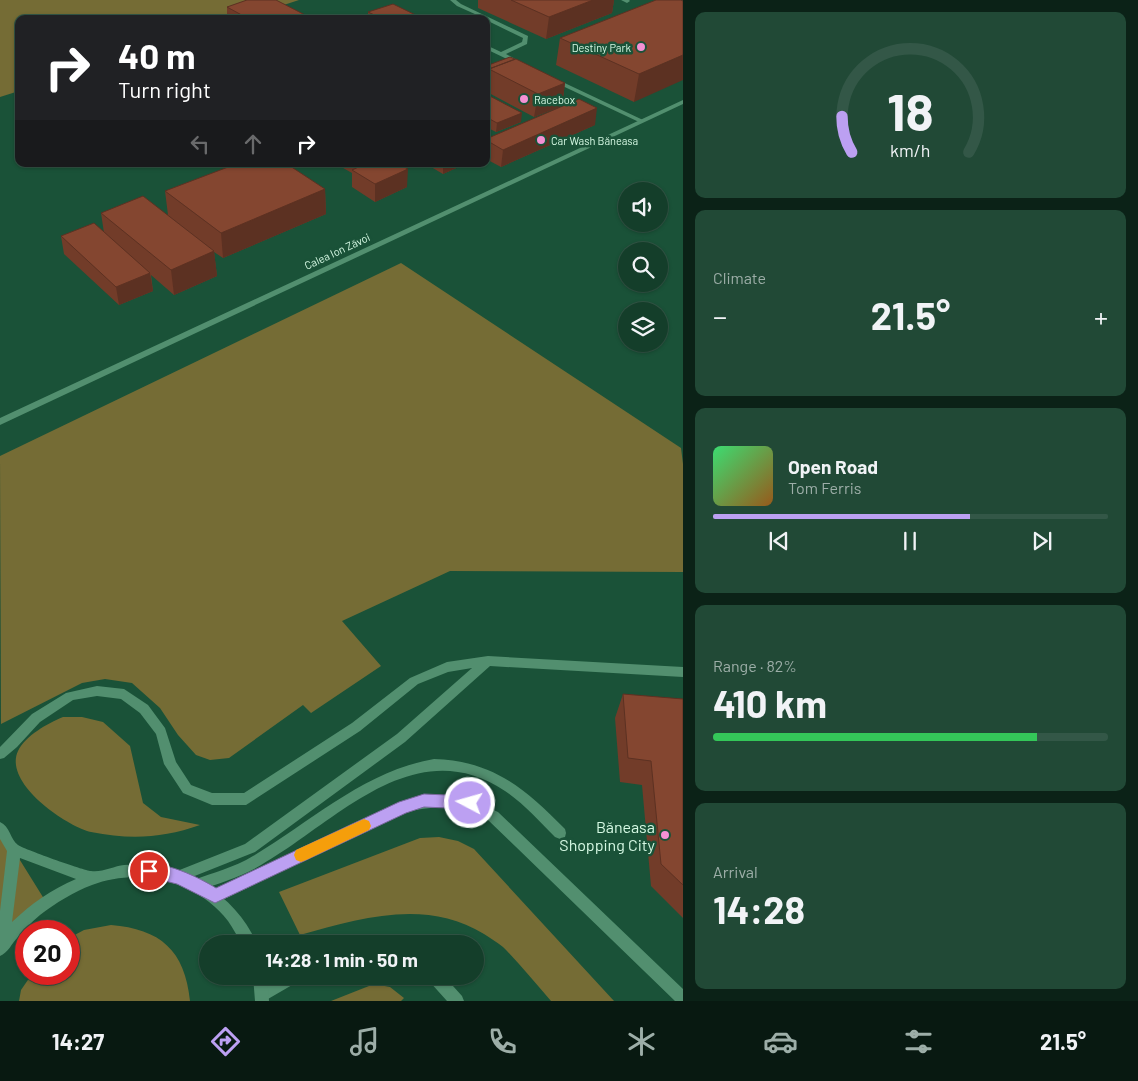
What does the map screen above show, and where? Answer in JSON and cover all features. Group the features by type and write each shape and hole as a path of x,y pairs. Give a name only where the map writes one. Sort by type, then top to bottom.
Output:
{"street":[{"path":"454,0 459,5 480,15"},
{"path":"490,20 526,37 525,43 521,46 501,54"},
{"path":"490,49 524,65"},
{"path":"548,77 641,122"},
{"name":"Calea Ion Zăvoi","path":"0,422 683,102"},
{"path":"0,754 36,718 70,696 98,690 124,694 144,709 161,732 170,764 187,789 212,799 246,799 356,728 414,681 448,667 488,661 683,672"},
{"path":"177,876 250,848 401,738 488,661"},
{"path":"198,885 257,860 391,774 420,766 448,764 474,770 499,781 530,804 560,833"},
{"path":"215,896 404,807 424,801 470,803 492,816 683,999"},
{"path":"0,828 14,850 91,878"},
{"path":"2,947 14,850"},
{"path":"2,947 23,921 46,902 68,888 91,878 120,872 149,871 177,876 198,885 215,896 240,922 246,935"},
{"path":"263,997 281,985"},
{"path":"442,985 457,1001"}],"shaded area":[{"path":"0,0 299,0 253,15 15,15 15,92 0,97"},
{"path":"401,263 681,448 683,464 683,572 450,571 342,621 381,666 311,713 303,705 229,758 210,760 196,755 178,735 160,708 132,683 105,679 82,683 1,724 0,456"},
{"path":"63,717 82,717 103,722 130,746 143,803 161,817 200,825 160,835 133,837 106,835 80,828 53,812 28,789 20,776 16,763 18,751 26,740 44,727"},
{"path":"0,828 46,902 28,920 15,920 15,934 0,949"},
{"path":"439,837 458,841 474,849 614,1001 551,1001 501,945 462,923 439,917 416,914 369,918 300,935 279,892 420,838"},
{"path":"111,925 143,931 156,937 167,945 176,956 187,983 190,1001 19,1001 21,990 24,985 80,985 80,932"},
{"path":"371,985 390,987 404,998 401,1001 331,1001"}],"building":[{"path":"247,0 276,0 305,15 242,15 227,7"},
{"path":"511,0 593,0 549,17"},
{"path":"656,0 683,1 683,55 639,74 560,38"},
{"path":"393,4 416,15 374,15 368,12"},
{"path":"510,57 515,59 490,69 490,64"},
{"path":"516,59 565,83 538,94 490,69"},
{"path":"490,96 522,113 497,123 490,119"},
{"path":"579,99 597,108 503,150 490,142 490,137"},
{"path":"228,167 292,167 325,189 221,233 165,191"},
{"path":"358,167 404,167 408,169 375,184 352,170"},
{"path":"143,196 214,251 171,270 101,213"},
{"path":"94,223 150,273 116,287 61,236"},
{"name":"Băneasa Shopping City","path":"623,694 683,699 683,885 661,864 651,761 628,758"}],"slow traffic":[{"path":"301,855 364,826"}],"place":[{"name":"Destiny Park","path":"641,47"},
{"name":"Racebox","path":"524,99"},
{"name":"Car Wash Băneasa","path":"541,140"},
{"name":"Băneasa Shopping City","path":"665,835"}],"route":[{"path":"149,871 177,876 198,885 215,896 404,807 424,801 446,800 470,803"}]}
